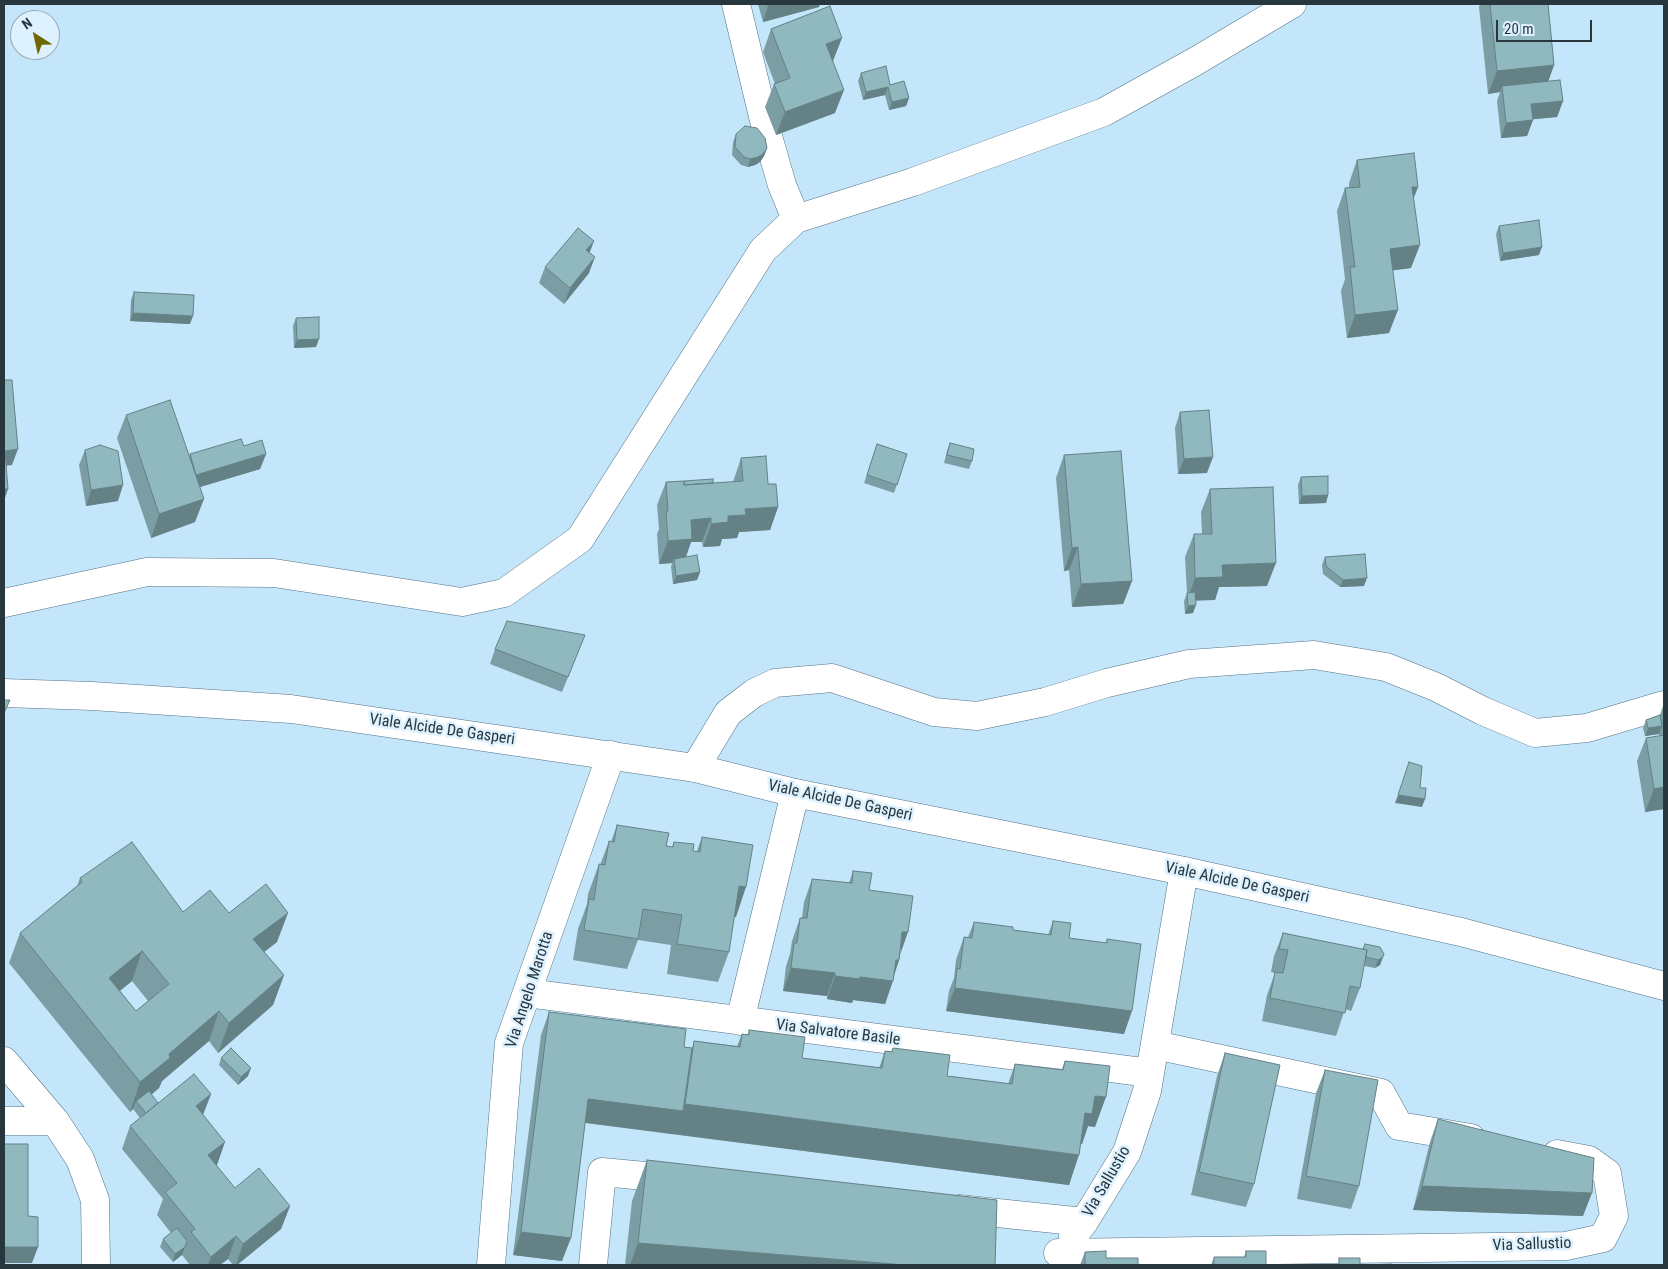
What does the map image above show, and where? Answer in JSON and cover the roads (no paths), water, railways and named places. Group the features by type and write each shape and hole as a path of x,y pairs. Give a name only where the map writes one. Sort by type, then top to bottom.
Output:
{"street":[{"path":"736,4 767,133 782,185 796,219"},
{"path":"4,603 147,572 274,572 462,602 504,593 580,539 763,250 796,219 913,182 1104,112 1196,61 1292,4"},
{"path":"695,768 728,713 754,693 775,683 832,678 934,712 977,716 1045,702 1107,683 1189,664 1314,655 1386,667 1436,687 1483,711 1535,732 1587,728 1664,705"},
{"name":"Viale Alcide De Gasperi","path":"4,693 101,696 291,708 695,768 795,793 1184,871 1461,932 1664,986"},
{"name":"Via Angelo Marotta","path":"491,1265 509,1043 611,755"},
{"path":"740,1020 795,793"},
{"name":"Via Sallustio","path":"1055,1259 1084,1222 1127,1152 1147,1091 1184,871"},
{"name":"Via Salvatore Basile","path":"527,993 1150,1073"},
{"path":"1155,1045 1382,1093 1399,1126 1495,1142"},
{"path":"4,1060 55,1121 80,1159 95,1200 96,1265"},
{"path":"4,1121 55,1121"},
{"name":"Via Sallustio","path":"1055,1259 1332,1257 1566,1246 1603,1238 1614,1216 1607,1173 1589,1160 1534,1149"},
{"path":"593,1265 602,1172 700,1182"},
{"path":"936,1206 1084,1222"}]}
